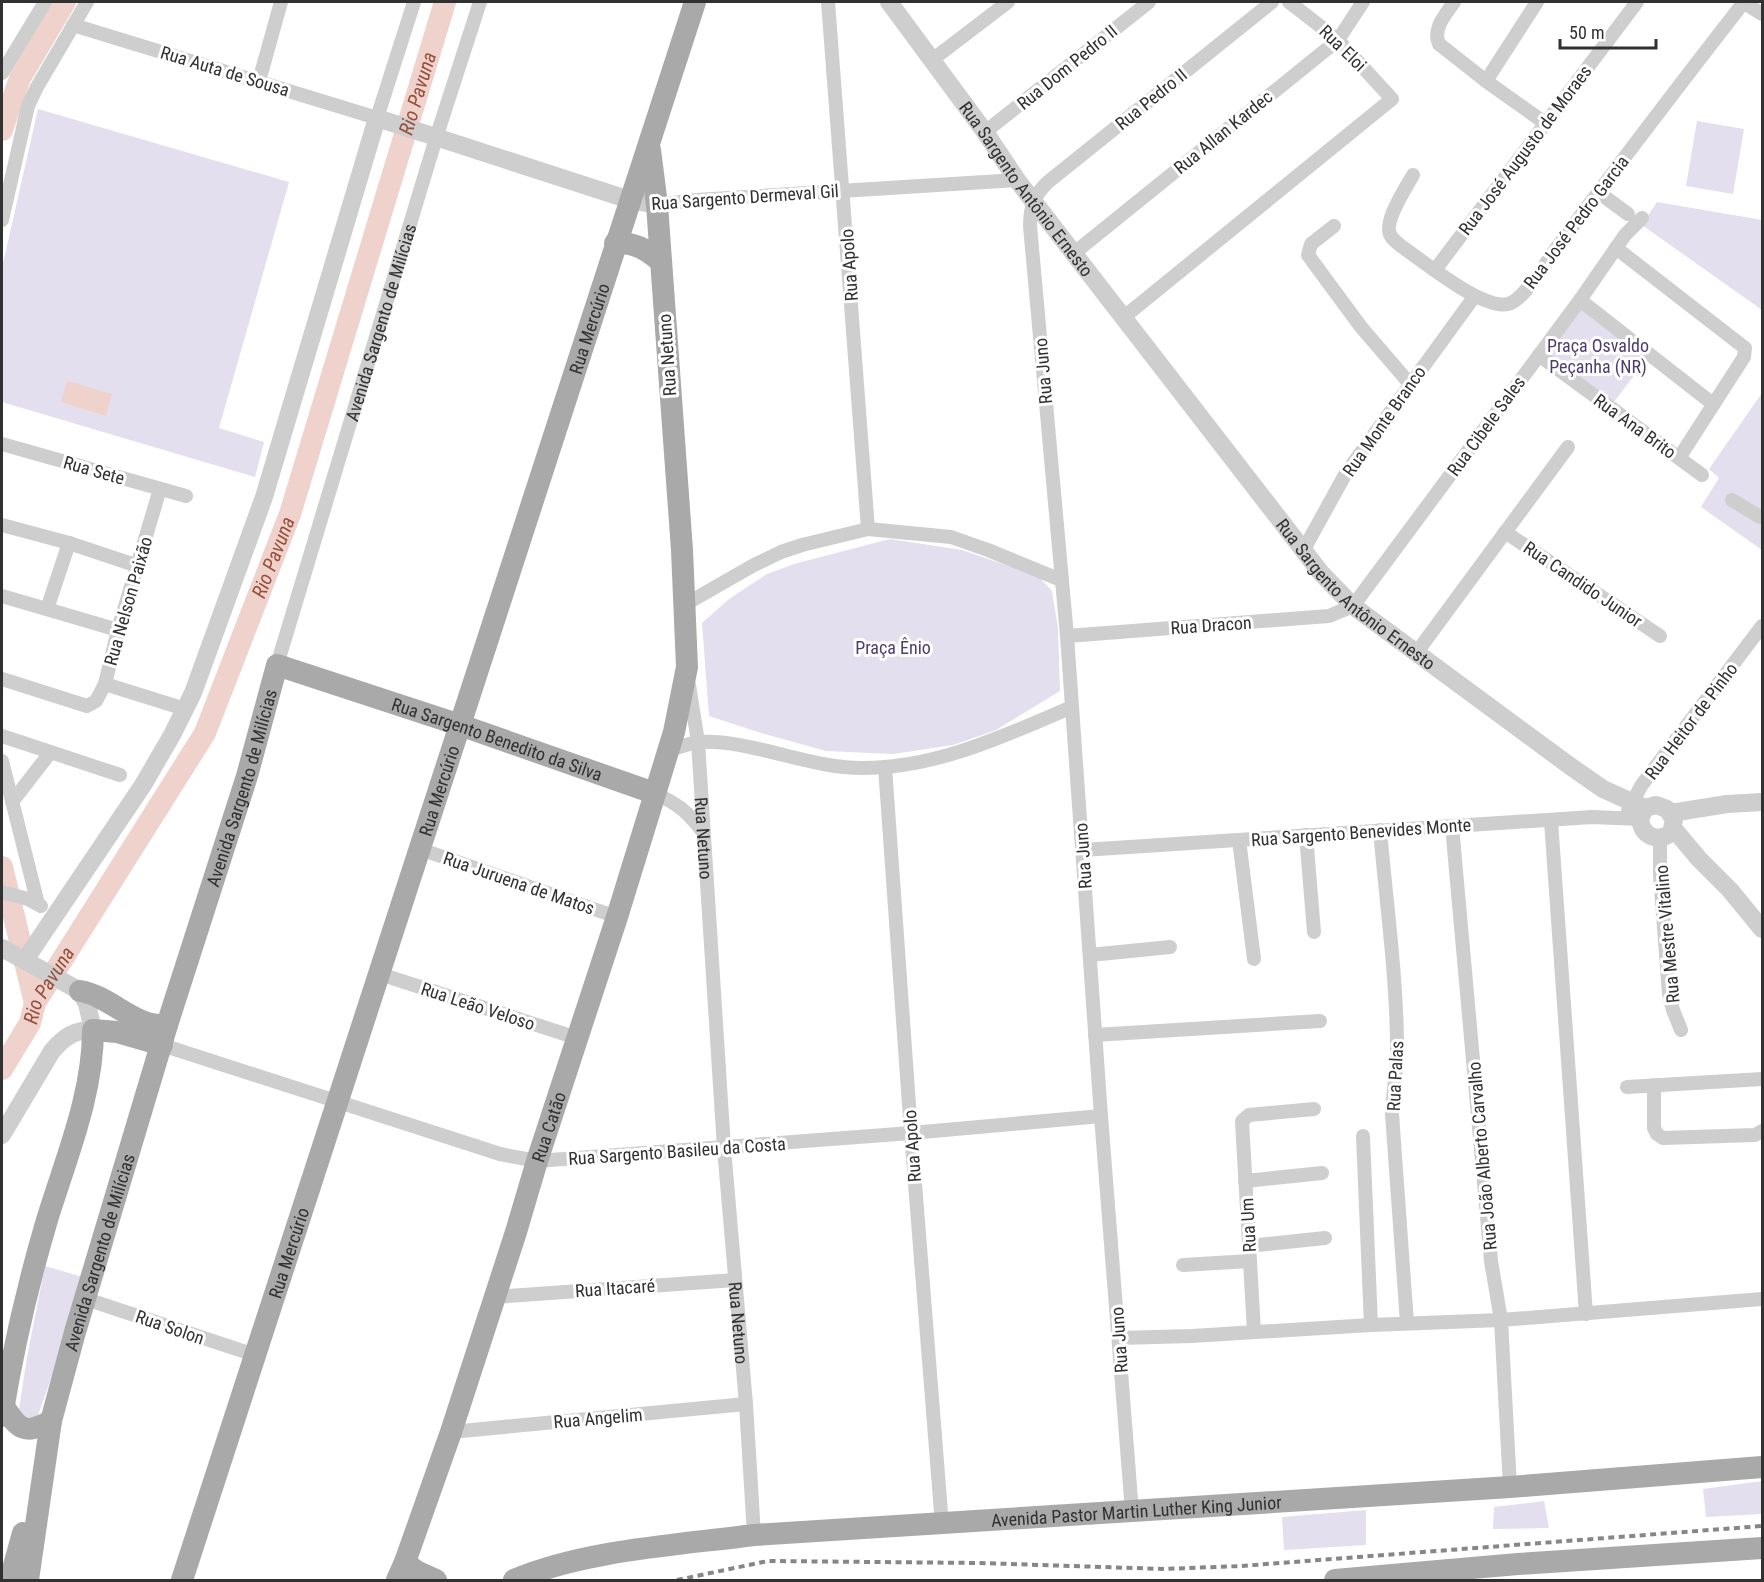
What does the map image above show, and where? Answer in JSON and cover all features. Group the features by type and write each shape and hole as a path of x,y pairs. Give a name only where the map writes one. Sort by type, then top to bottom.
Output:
{"main road":[{"name":"Rua Mercúrio","path":"182,1581 695,2"},
{"name":"Rua Netuno","path":"649,143 657,205 682,550 687,667"},
{"path":"615,243 642,247 660,261"},
{"name":"Rua Sargento Benedito da Silva","path":"277,665 460,725 654,793"},
{"name":"Avenida Sargento de Milícias","path":"28,1581 51,1421 165,1035 247,776 277,665"},
{"name":"Rua Catão","path":"401,1571 451,1432 617,917 674,732 687,667"},
{"path":"80,992 93,995 149,1024 165,1035"},
{"path":"51,1421 37,1428 23,1429 2,1410 29,1283 91,1071 93,1030 165,1035"},
{"path":"10,1581 45,1460"},
{"name":"Avenida Pastor Martin Luther King Junior","path":"514,1581 581,1561 632,1551 754,1535 942,1525 1510,1487 1762,1467"},
{"path":"1335,1581 1519,1572 1762,1548"},
{"path":"401,1571 436,1581"}],"street":[{"path":"2,73 45,2"},
{"path":"2,220 28,106 87,2"},
{"path":"259,81 281,2"},
{"path":"29,958 53,917 143,785 193,693 264,497 382,120 414,2"},
{"name":"Avenida Sargento de Milícias","path":"277,665 433,137 480,2"},
{"name":"Rua Apolo","path":"828,2 868,529"},
{"name":"Rua Sargento Antônio Ernesto","path":"889,2 985,132 1017,180 1320,573 1353,606 1635,812"},
{"path":"932,60 1008,2"},
{"name":"Rua Dom Pedro II","path":"985,132 1149,2"},
{"name":"Rua Pedro II","path":"1033,200 1038,191 1048,182 1272,2"},
{"name":"Rua Eloi","path":"1124,318 1392,99 1338,40 1289,2"},
{"name":"Rua Allan Kardec","path":"1073,254 1338,40 1363,2"},
{"path":"1454,2 1438,27 1439,45 1545,123"},
{"path":"1486,81 1537,2"},
{"name":"Rua José Augusto de Moraes","path":"1435,270 1637,2"},
{"path":"1743,2 1762,14"},
{"name":"Rua José Pedro Garcia","path":"1413,175 1388,227 1390,236 1474,297 1500,305 1510,304 1519,298 1743,2"},
{"name":"Rua Auta de Sousa","path":"73,25 382,120"},
{"name":"Rua Sargento Dermeval Gil","path":"382,120 630,200 657,205 696,200 1017,180"},
{"path":"1598,192 1628,214"},
{"name":"Rua Juno","path":"1033,200 1030,226 1067,636 1132,1512"},
{"name":"Rua Cibele Sales","path":"1353,606 1580,300 1625,235 1642,218"},
{"path":"1334,226 1311,244 1308,255 1361,327 1410,384"},
{"path":"1616,248 1744,348 1744,357 1679,458"},
{"name":"Rua Monte Branco","path":"1303,551 1346,473 1474,297"},
{"path":"1580,300 1713,404"},
{"name":"Rua Ana Brito","path":"1539,355 1702,475"},
{"name":"Rua Sete","path":"2,444 186,496"},
{"path":"1417,652 1568,447"},
{"name":"Rua Nelson Paixão","path":"2,679 87,706 96,701 105,684 118,630 160,489"},
{"path":"1732,500 1762,517"},
{"path":"2,525 69,543 138,566"},
{"path":"684,605 754,564 781,552 868,529 951,537 1061,580"},
{"name":"Rua Candido Junior","path":"1505,532 1660,636"},
{"path":"47,609 69,543"},
{"path":"2,596 118,630"},
{"name":"Rua Dracon","path":"1067,636 1329,616 1353,606"},
{"name":"Rua Heitor de Pinho","path":"1635,812 1641,786 1762,626"},
{"name":"Rua Netuno","path":"687,667 698,742 724,1148 746,1404 754,1535"},
{"path":"105,684 185,708"},
{"path":"668,751 698,742 742,746 823,764 860,768 885,767 931,760 961,752 1072,707"},
{"path":"2,736 120,776"},
{"path":"12,802 50,753"},
{"path":"2,761 33,901"},
{"name":"Rua Apolo","path":"885,767 942,1525"},
{"name":"Rua Sargento Benedito da Silva","path":"654,793 676,803 689,813 703,833"},
{"path":"1762,802 1727,804 1668,826 1648,835 1635,812 1656,805 1662,806 1668,826 1762,926"},
{"name":"Rua Sargento Benevides Monte","path":"1083,850 1551,821 1635,812"},
{"path":"1551,821 1586,1314"},
{"name":"Rua João Alberto Carvalho","path":"1452,826 1491,1261 1501,1320 1510,1487"},
{"name":"Rua Mestre Vitalino","path":"1668,826 1660,875 1669,994 1681,1030"},
{"name":"Rua Palas","path":"1380,830 1396,1016 1397,1067 1392,1114 1407,1323"},
{"path":"1306,835 1314,932"},
{"path":"1239,840 1254,959"},
{"name":"Rua Juruena de Matos","path":"420,849 617,917"},
{"path":"2,892 33,901 53,917"},
{"path":"1090,955 1170,947"},
{"path":"2,948 29,958 80,992 87,1004 93,1030 75,1032 61,1041 2,1135"},
{"name":"Rua Leão Veloso","path":"380,974 577,1038"},
{"path":"1095,1035 1320,1022"},
{"name":"Rua Sargento Basileu da Costa","path":"165,1035 339,1103 500,1154 537,1161 911,1134 1101,1116"},
{"path":"1627,1086 1762,1079"},
{"path":"1654,1085 1654,1128 1663,1138 1755,1135 1762,1131"},
{"name":"Rua Um","path":"1254,1332 1243,1118 1249,1115 1314,1109"},
{"path":"1362,1136 1371,1325"},
{"path":"1245,1181 1322,1173"},
{"path":"1249,1246 1325,1238"},
{"path":"1183,1265 1250,1261"},
{"name":"Rua Itacaré","path":"495,1297 735,1280"},
{"name":"Rua Solon","path":"86,1299 255,1355"},
{"path":"1119,1338 1501,1320 1762,1299"},
{"name":"Rua Angelim","path":"451,1432 746,1404"}],"green space":[{"path":"38,109 289,182 219,428 264,442 255,477 2,402 2,268"},
{"path":"1697,121 1744,129 1733,194 1686,186"},
{"path":"1657,202 1762,220 1762,310 1642,225"},
{"name":"Praça Osvaldo Peçanha (NR)","path":"1581,308 1648,357 1614,402 1548,353"},
{"path":"1762,393 1762,550 1701,507 1719,478 1709,469"},
{"name":"Praça Ênio","path":"890,539 962,550 1038,576 1052,591 1058,628 1060,691 996,730 953,745 893,754 826,751 709,716 702,623 729,599 767,574 794,564"},
{"path":"45,1266 86,1278 37,1418 18,1416 27,1357"},
{"path":"1762,1481 1762,1514 1706,1517 1703,1489"},
{"path":"1544,1501 1549,1528 1493,1529 1494,1507"},
{"path":"1366,1510 1366,1545 1284,1550 1282,1517"}],"shaded area":[{"path":"67,381 112,394 106,416 61,402"}],"waterway":[{"path":"2,130 20,78 65,2"},
{"name":"Rio Pavuna","path":"2,1069 30,1023 35,1003 205,733 290,514 445,2"},
{"path":"2,867 35,1003"}],"railway":[{"path":"677,1580 768,1561 980,1563 1164,1569 1241,1566 1762,1526"}]}
